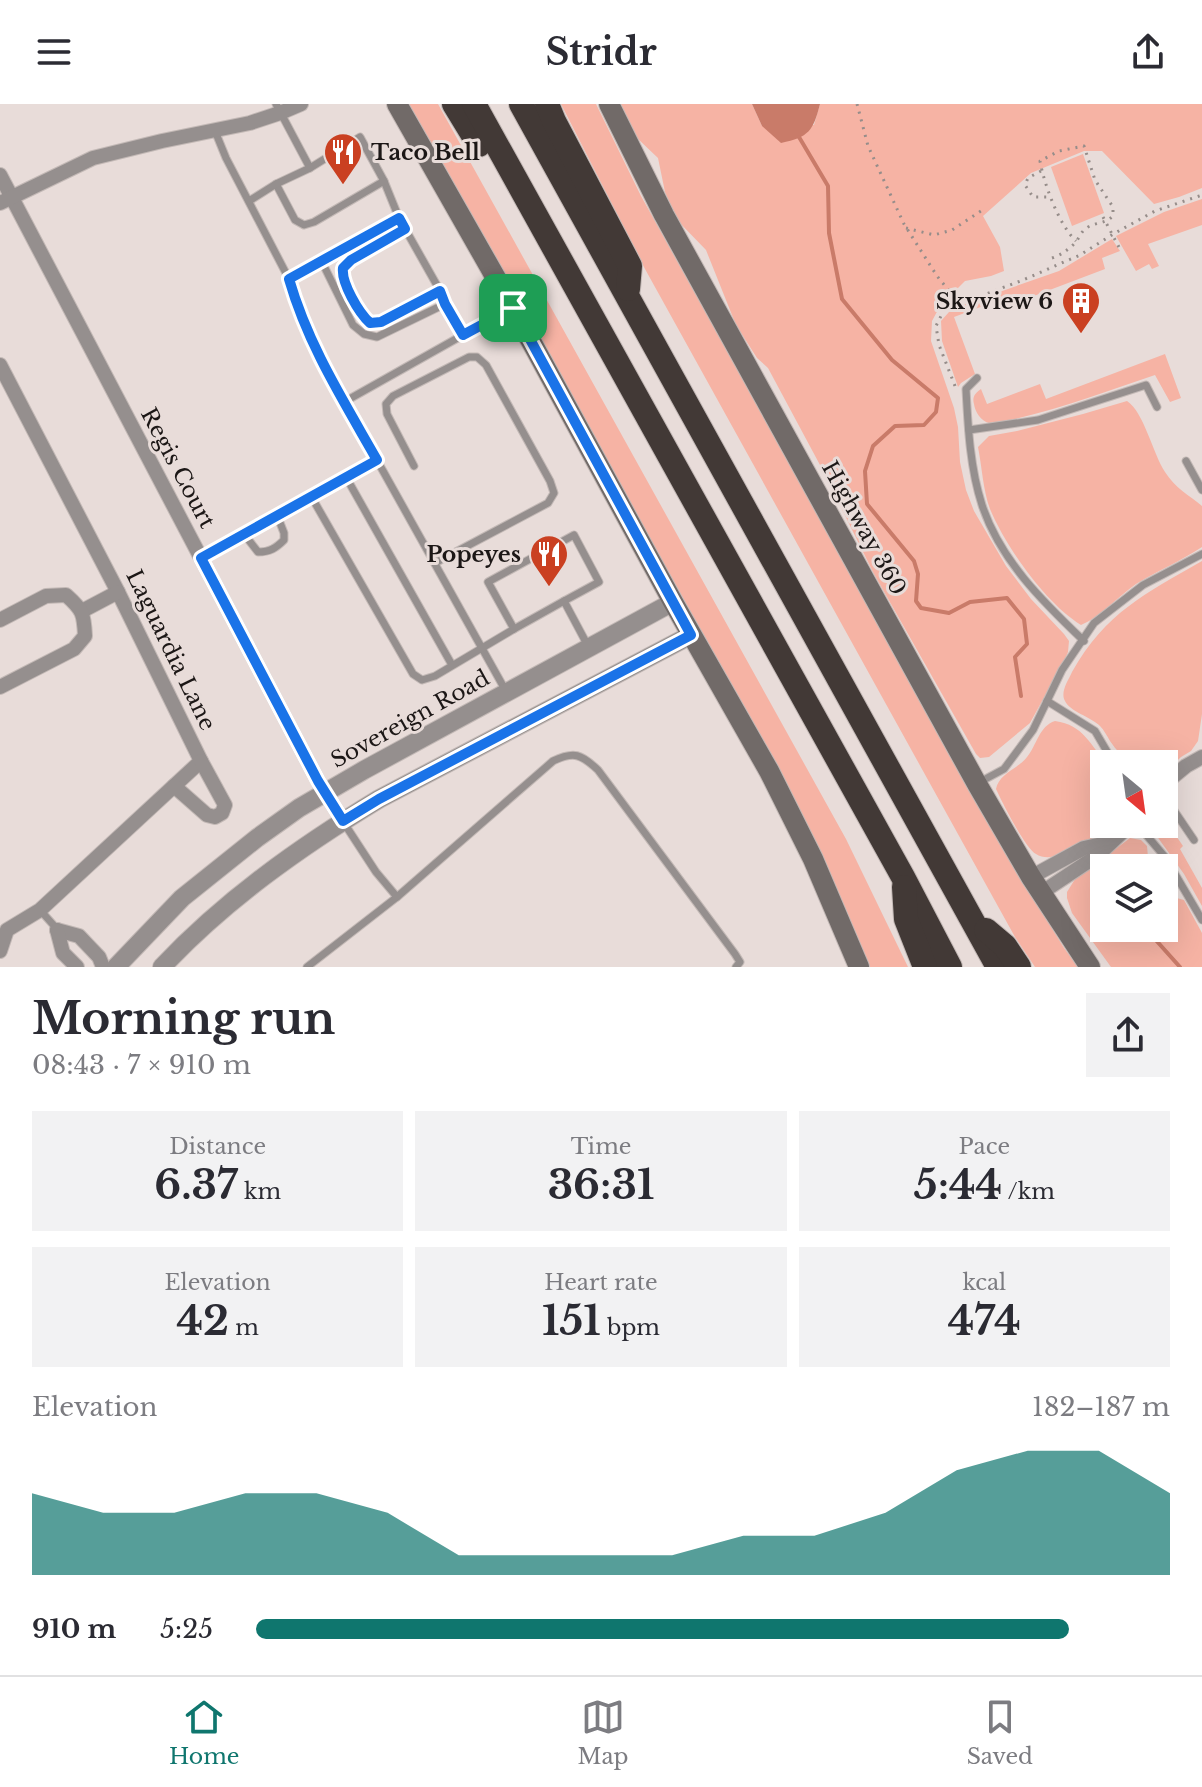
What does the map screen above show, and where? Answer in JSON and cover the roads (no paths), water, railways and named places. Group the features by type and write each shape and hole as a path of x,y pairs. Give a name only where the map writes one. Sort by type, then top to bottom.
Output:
{"highway":[{"path":"454,104 488,161 510,171"},
{"path":"474,104 950,967"},
{"path":"521,104 998,967"},
{"path":"547,104 630,266 627,295"},
{"path":"903,877 906,919 925,967"},
{"path":"971,919 1005,946 1019,967"}],"main road":[{"path":"397,104 775,784 813,859 859,967"},
{"name":"Highway 360","path":"609,104 664,215 977,784 1036,885 1090,967"}],"street":[{"path":"6,200 93,158 250,123 278,109 301,104"},
{"name":"Regis Court","path":"0,175 6,200 325,793 343,821"},
{"name":"Laguardia Lane","path":"0,365 118,592 201,761 40,910 7,930 0,951"},
{"path":"82,611 118,592"},
{"path":"0,620 46,596 66,595 82,611 85,636 74,649 0,687"},
{"name":"Sovereign Road","path":"116,967 182,898 299,808 673,602"},
{"path":"162,967 188,939 244,890 343,821 392,792 691,635"},
{"path":"1178,773 1202,757"},
{"path":"174,786 207,815 215,817 222,813 225,805 201,761"},
{"path":"1036,885 1098,855 1116,838"},
{"path":"77,967 63,953 57,930 79,936 99,957 103,967"}],"lane":[{"path":"278,109 310,168"},
{"path":"215,131 289,279 299,313 316,351 507,693"},
{"path":"249,201 360,137 384,181 399,218 463,335"},
{"path":"276,184 295,220 304,225 384,181"},
{"path":"289,279 399,218"},
{"path":"405,229 345,264 342,273 345,284 370,323 385,320 440,291"},
{"path":"321,260 353,325 364,334 377,337 445,304"},
{"path":"344,402 513,308"},
{"path":"414,466 387,414 386,404 393,396 431,376 469,357 477,357 486,365 554,493 548,503 435,563"},
{"path":"977,378 966,389 969,430 982,505 1015,568 1044,604 1084,641"},
{"path":"969,430 1038,420 1146,385 1157,407"},
{"path":"201,558 377,460"},
{"path":"1186,461 1202,490"},
{"path":"346,477 452,665"},
{"path":"311,496 413,674 422,680 435,676 599,582 574,535 488,582 514,629"},
{"path":"244,534 258,552 277,547 284,540 277,515"},
{"path":"977,784 1004,769 1033,730 1062,670 1094,623 1143,585 1202,554"},
{"path":"564,601 589,648"},
{"path":"1047,701 1095,731 1106,750"},
{"path":"307,967 397,897 553,761 568,754 584,758 598,770 735,954 740,962 736,967"},
{"path":"1178,816 1194,840"},
{"path":"343,821 376,872 397,897"},
{"path":"1147,838 1165,857 1202,920"},
{"path":"40,910 57,930"}],"waterway":[{"path":"799,137 828,186 829,233 842,299 892,360 938,398 936,412 924,425 895,426 873,446 865,471 867,504 914,561 918,574 916,601 921,608 949,613 970,602 1007,598 1024,619 1027,644 1015,657 1021,696"},
{"path":"1158,942 1180,967"}],"place":[{"name":"Taco Bell","path":"343,186"},
{"name":"Skyview 6","path":"1081,335"},
{"name":"Popeyes","path":"549,588"}]}
